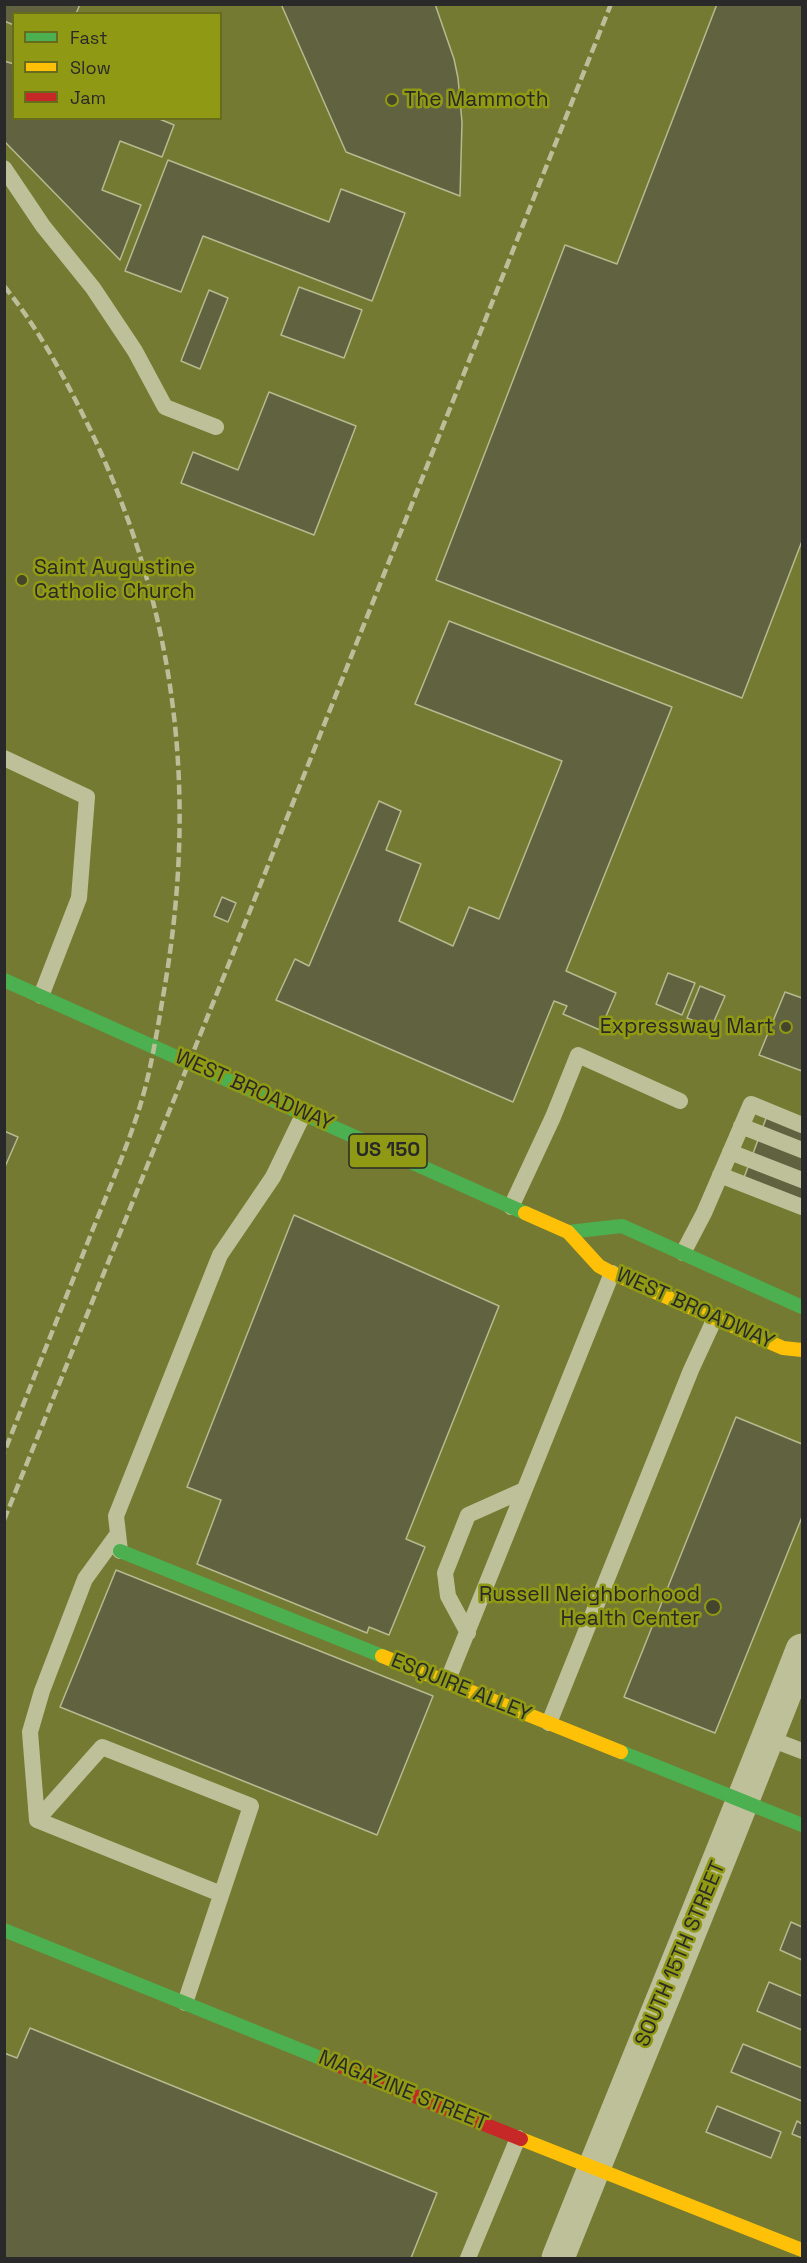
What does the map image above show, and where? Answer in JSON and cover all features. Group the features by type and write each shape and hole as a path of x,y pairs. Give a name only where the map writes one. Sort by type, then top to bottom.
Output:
{"street":[{"name":"WEST BROADWAY","path":"4,980 568,1232 599,1266 612,1273 783,1348 802,1350"},
{"path":"568,1232 622,1226 802,1306"},
{"name":"ESQUIRE ALLEY","path":"119,1543 447,1682 802,1825"},
{"name":"SOUTH 15TH STREET","path":"558,2259 744,1801 802,1650"},
{"name":"MAGAZINE STREET","path":"4,1930 594,2169 802,2250"}],"lane":[{"path":"4,168 42,226 93,288 135,351 165,407 216,427"},
{"path":"4,758 87,797 80,898 41,996"},
{"path":"512,1207 578,1055 680,1101"},
{"path":"683,1253 704,1213 751,1104 802,1125"},
{"path":"37,1820 30,1732 42,1691 85,1579 119,1543 116,1516 219,1255 273,1177 304,1113"},
{"path":"741,1126 802,1150"},
{"path":"730,1152 802,1180"},
{"path":"720,1175 802,1207"},
{"path":"447,1682 612,1273"},
{"path":"549,1723 686,1381 715,1318"},
{"path":"468,1633 448,1596 445,1573 468,1515 524,1490"},
{"path":"768,1738 802,1751"},
{"path":"37,1820 102,1747 251,1806 185,2003"},
{"path":"37,1820 221,1894"},
{"path":"468,2259 518,2138"},
{"path":"774,2259 780,2242"}],"building":[{"path":"4,4 80,4 77,12 12,12 12,24 4,21"},
{"name":"The Mammoth","path":"281,4 435,4 454,59 458,78 462,122 460,196 346,152"},
{"path":"717,4 802,4 802,541 742,698 436,580 565,245 617,264"},
{"path":"4,61 12,63 12,120 162,120 174,125 162,157 120,141 102,190 141,205 120,260 4,141"},
{"path":"168,160 329,222 341,189 405,213 372,301 203,236 181,292 125,271"},
{"path":"299,287 362,310 344,358 281,335"},
{"path":"209,290 228,298 200,369 181,361"},
{"path":"269,392 356,426 314,535 181,483 193,452 238,470"},
{"path":"449,621 672,707 566,971 616,993 600,1030 563,1014 567,1006 554,1001 513,1102 276,1000 295,959 309,966 379,801 401,811 386,850 421,864 399,921 453,946 469,907 499,919 562,761 415,704"},
{"path":"222,897 236,903 228,922 214,916"},
{"path":"668,973 695,983 682,1015 656,1004"},
{"path":"700,986 725,996 711,1028 687,1018"},
{"name":"Expressway Mart","path":"785,992 802,998 802,1071 759,1055"},
{"path":"771,1105 802,1118 802,1206 742,1183"},
{"path":"4,1131 18,1137 4,1169"},
{"path":"294,1215 499,1306 406,1539 425,1547 389,1635 369,1627 367,1633 197,1564 221,1500 187,1487"},
{"name":"Russell Neighborhood Health Center","path":"736,1417 802,1444 802,1517 715,1733 624,1697"},
{"path":"116,1570 433,1696 377,1835 60,1707"},
{"path":"791,1922 802,1927 802,1960 780,1950"},
{"path":"769,1982 802,1996 802,2030 757,2011"},
{"path":"30,2028 437,2193 411,2258 4,2258 4,2053 17,2058"},
{"path":"743,2044 802,2068 802,2101 731,2072"},
{"path":"717,2106 781,2132 771,2158 706,2132"},
{"path":"797,2121 802,2124 802,2138 792,2134"}],"railway":[{"path":"4,1520 228,966 611,4"},
{"path":"4,286 40,337 81,411 119,497 143,564 160,632 172,701 178,770 179,841 175,912 165,985 144,1091 122,1157 4,1453"}],"traffic: fast":[{"path":"4,980 525,1213"},
{"path":"568,1232 622,1226 802,1307"},
{"path":"120,1551 382,1656"},
{"path":"621,1752 802,1825"},
{"path":"4,1930 340,2066"}],"traffic: slow":[{"path":"525,1213 568,1232 599,1266 612,1273 783,1348 802,1350"},
{"path":"382,1656 621,1752"},
{"path":"521,2139 802,2250"}],"traffic: jam":[{"path":"340,2066 521,2139"}],"place":[{"name":"The Mammoth","path":"392,100"},
{"name":"Saint Augustine Catholic Church","path":"22,580"},
{"name":"Expressway Mart","path":"786,1027"},
{"name":"Russell Neighborhood Health Center","path":"713,1607"}]}
